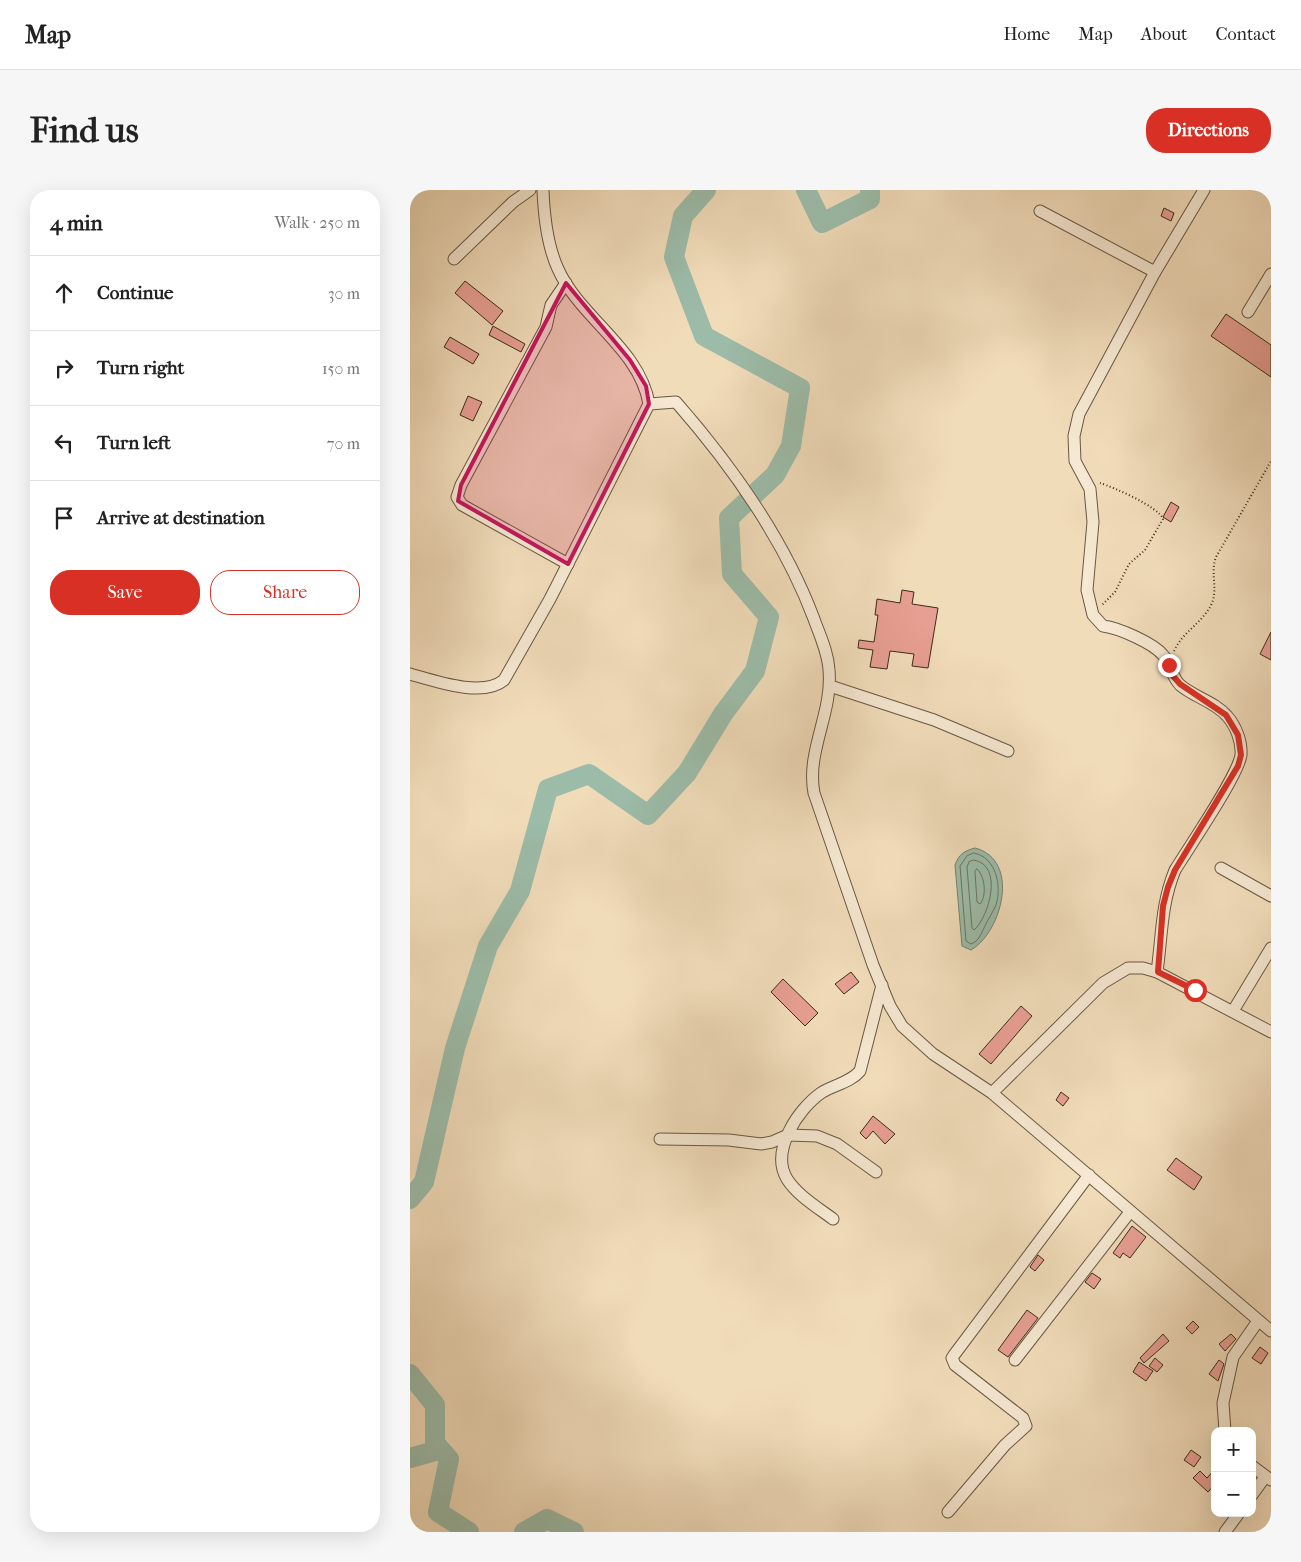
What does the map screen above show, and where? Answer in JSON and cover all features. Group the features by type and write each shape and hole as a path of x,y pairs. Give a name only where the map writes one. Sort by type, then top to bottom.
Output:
{"street":[{"path":"454,259 508,207 530,190"},
{"path":"410,674 483,689 498,686 511,670 568,564 649,404 646,386 630,360 566,283 558,270 550,248 544,214 544,190"},
{"path":"1158,972 1161,922 1168,887 1175,870 1238,766 1241,755 1238,735 1226,715 1180,684 1157,649 1117,628 1103,626 1093,615 1087,590 1092,522 1090,489 1075,461 1074,436 1079,414 1155,272 1204,190"},
{"path":"1040,211 1155,272"},
{"path":"1248,312 1271,274"},
{"path":"566,283 551,305 546,327 461,485 458,497 462,505 568,564"},
{"path":"649,404 676,402 700,430 768,528 789,562 810,609 827,655 830,686 826,710 814,753 812,780 845,886 882,985 902,1026 916,1041 992,1093 1271,1332"},
{"path":"830,686 934,720 1008,751"},
{"path":"1221,868 1271,896"},
{"path":"1233,1011 1271,948"},
{"path":"992,1093 1103,983 1128,968 1142,968 1158,972 1271,1032"},
{"path":"833,1218 807,1199 788,1180 782,1164 788,1135 799,1113 807,1104 821,1093 855,1076 860,1071 882,985"},
{"path":"660,1139 721,1139 762,1144 788,1135 807,1135 828,1139 876,1172"},
{"path":"948,1512 1005,1446 1026,1426 1023,1418 955,1365 952,1358 1089,1175"},
{"path":"1015,1360 1130,1212"},
{"path":"1225,1427 1223,1403 1233,1357 1258,1321"},
{"path":"1256,1469 1268,1479 1256,1491"},
{"path":"1225,1532 1236,1517"}],"path":[{"path":"1169,665 1181,638 1204,617 1212,602 1214,594 1212,572 1216,557 1271,461"},
{"path":"1083,477 1113,487 1162,514 1163,518 1145,550 1129,564 1115,592 1093,615"}],"highlighted area":[{"path":"566,283 630,360 646,386 649,404 568,564 458,501 461,485"}],"water":[{"path":"975,848 989,855 998,866 1002,881 1002,897 998,913 991,928 982,941 971,950 962,946 955,865 962,854"}],"building":[{"path":"1164,208 1174,213 1171,221 1161,216"},
{"path":"465,281 503,311 492,325 455,293"},
{"path":"1226,314 1271,345 1271,377 1211,336"},
{"path":"493,326 525,344 521,352 489,335"},
{"path":"450,337 479,354 473,364 444,347"},
{"path":"468,396 482,402 473,421 460,415"},
{"path":"1171,502 1179,507 1171,522 1163,517"},
{"path":"902,590 914,592 912,604 938,608 928,668 912,666 914,654 890,651 887,669 870,667 873,650 858,648 859,640 874,642 878,615 875,615 877,599 900,603"},
{"path":"1271,632 1271,660 1260,654"},
{"path":"851,972 859,982 844,994 835,984"},
{"path":"783,979 818,1013 805,1026 771,992"},
{"path":"1021,1006 1032,1016 991,1064 979,1054"},
{"path":"1061,1092 1069,1098 1063,1106 1056,1100"},
{"path":"873,1116 895,1134 885,1144 873,1131 866,1139 860,1133"},
{"path":"1176,1158 1202,1177 1194,1190 1167,1170"},
{"path":"1132,1226 1146,1237 1130,1258 1123,1253 1120,1258 1113,1253"},
{"path":"1038,1255 1044,1260 1035,1271 1030,1267"},
{"path":"1092,1273 1101,1279 1094,1289 1085,1282"},
{"path":"1027,1310 1038,1318 1008,1357 998,1350"},
{"path":"1193,1321 1199,1327 1192,1334 1186,1328"},
{"path":"1163,1334 1169,1341 1144,1363 1140,1358"},
{"path":"1231,1334 1236,1339 1225,1351 1219,1344"},
{"path":"1260,1347 1268,1353 1261,1364 1252,1358"},
{"path":"1155,1358 1163,1365 1157,1372 1149,1366"},
{"path":"1219,1360 1224,1364 1218,1381 1209,1374"},
{"path":"1139,1362 1153,1371 1146,1381 1133,1372"},
{"path":"1191,1450 1201,1457 1194,1467 1184,1460"},
{"path":"1200,1471 1207,1478 1211,1474 1211,1489 1208,1492 1193,1478"}],"waterway":[{"path":"410,1199 424,1182 455,1048 488,946 520,891 548,789 589,774 648,815 687,773 723,714 755,671 769,617 732,574 729,518 775,475 791,446 800,388 704,336 674,257 683,216 706,190"},
{"path":"806,190 822,223 870,199 870,190"},
{"path":"410,1374 435,1405 435,1451 410,1458"},
{"path":"435,1443 449,1459 438,1512 469,1532"},
{"path":"524,1532 547,1519 574,1532"}],"route":[{"path":"1169,665 1173,676 1180,684 1226,715 1238,735 1241,745 1238,766 1175,870 1163,906 1158,972 1195,990"}]}
